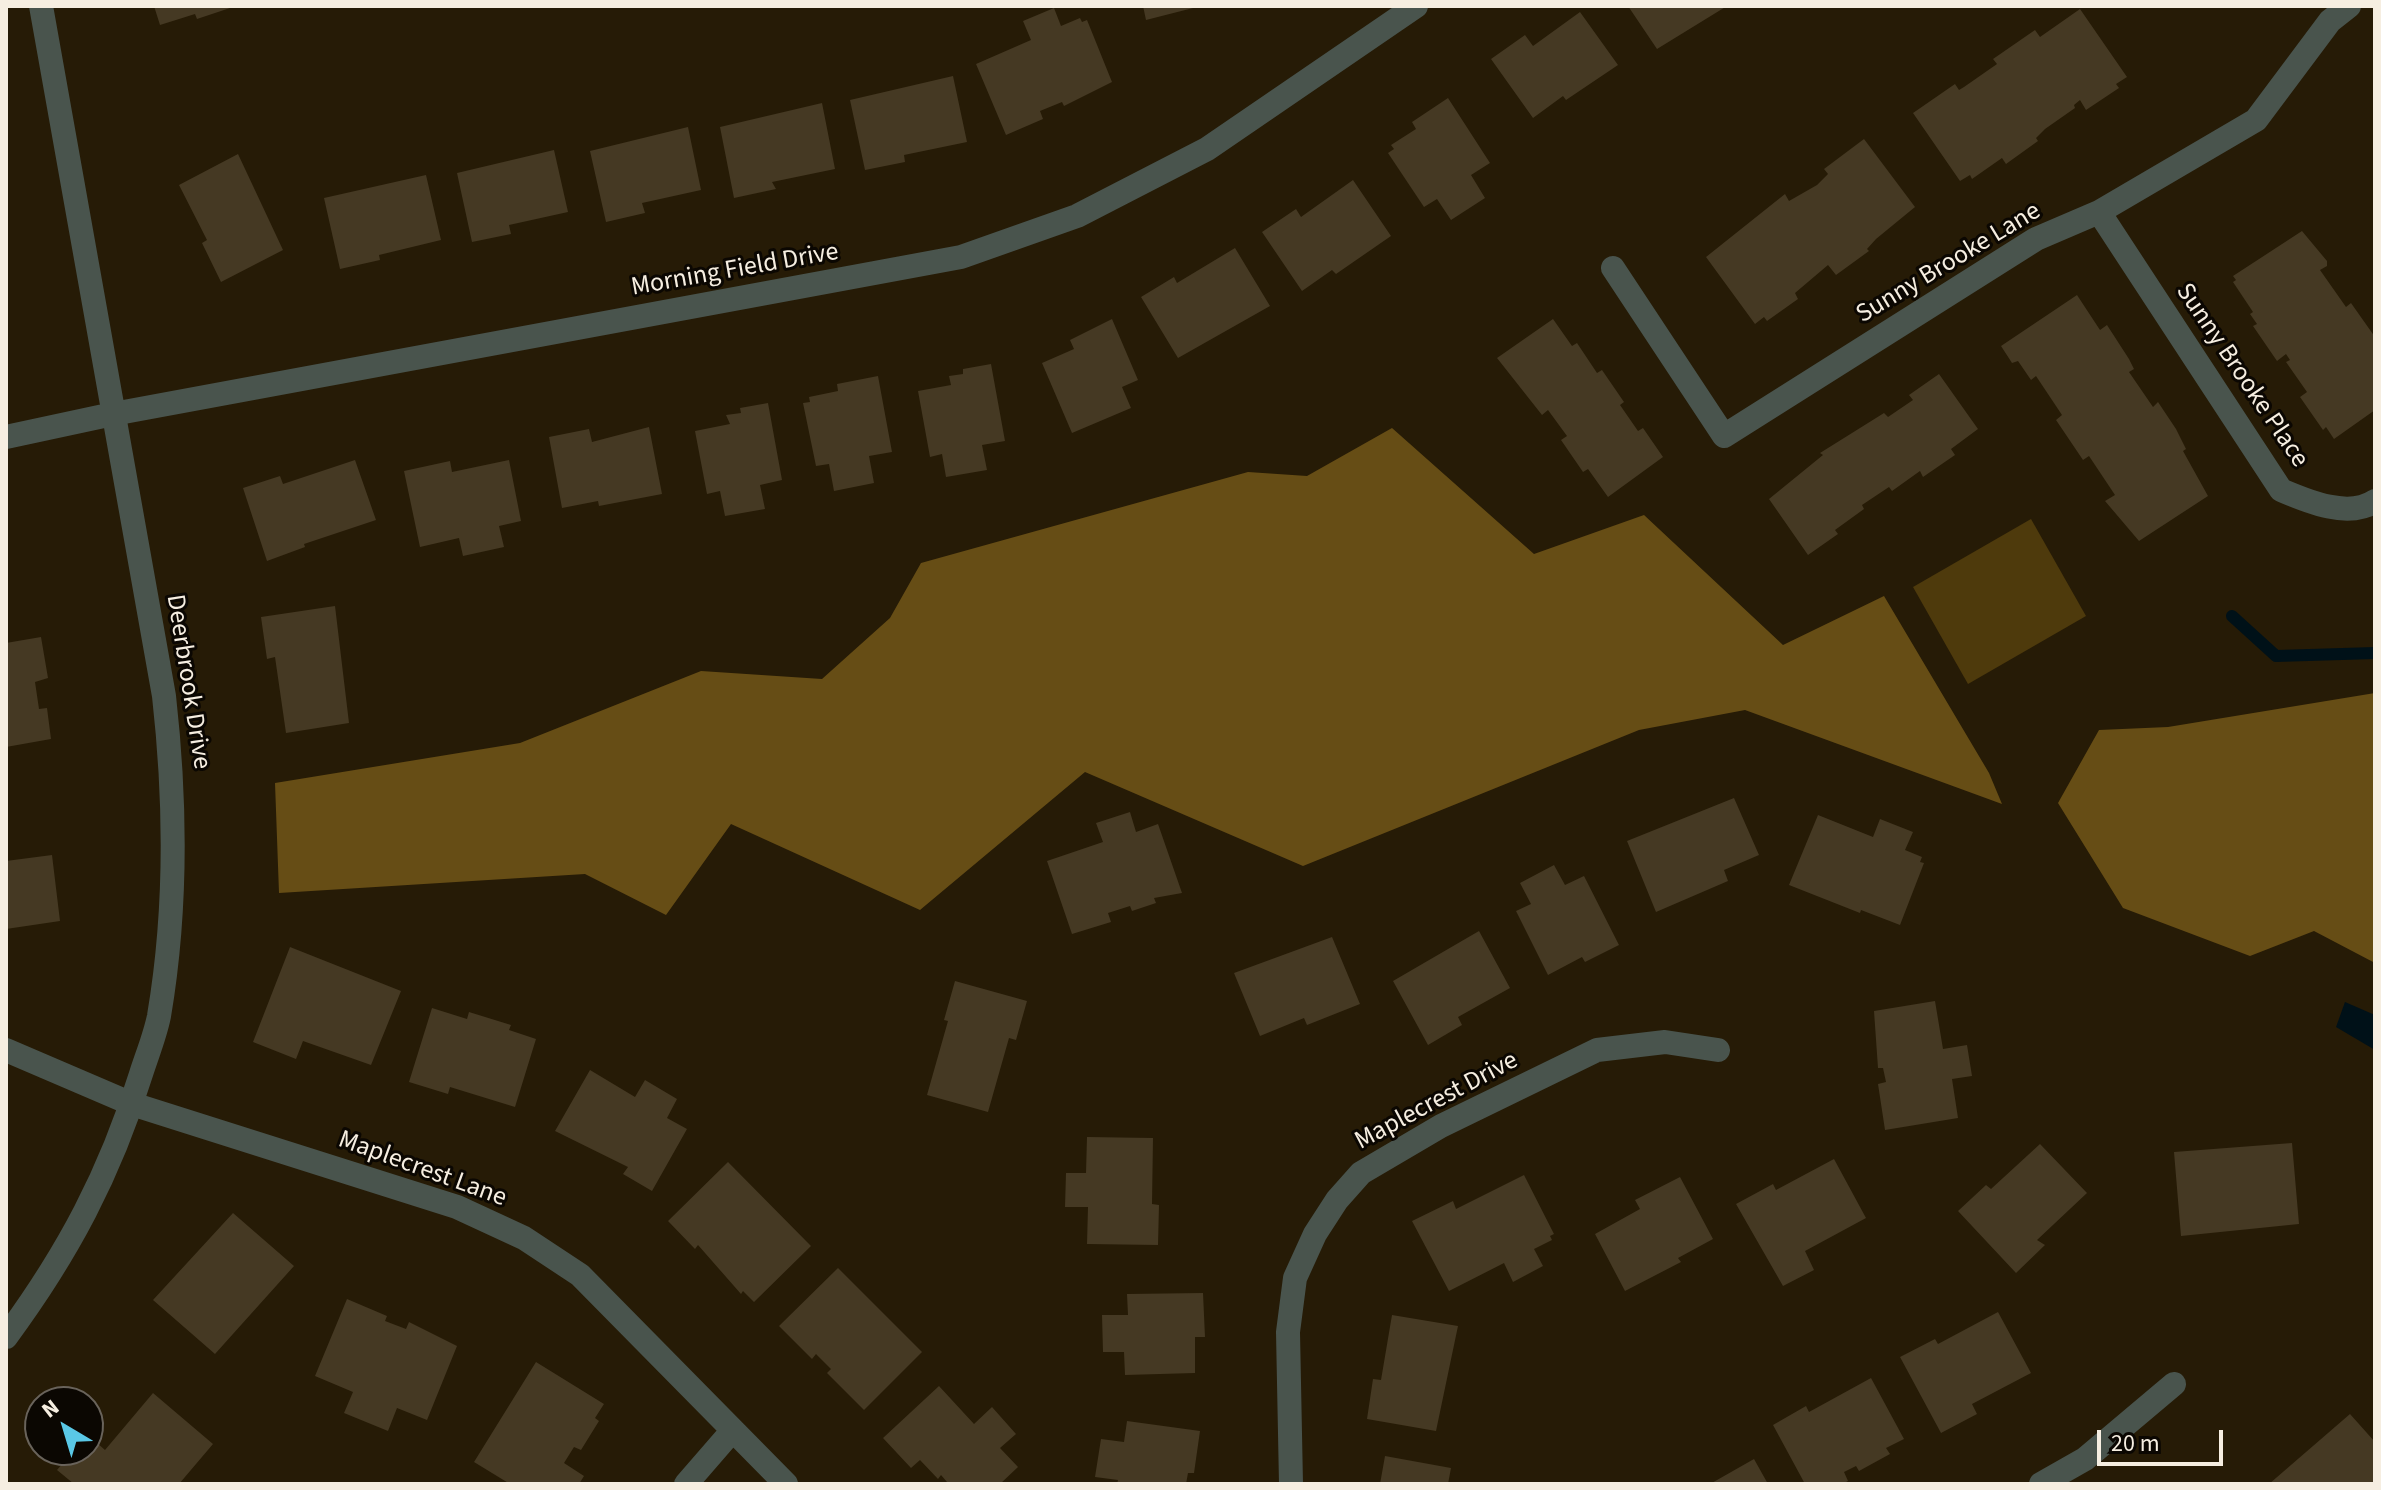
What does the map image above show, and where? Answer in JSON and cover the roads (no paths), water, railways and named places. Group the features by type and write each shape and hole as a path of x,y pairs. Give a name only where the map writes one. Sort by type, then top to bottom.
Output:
{"street":[{"name":"Deerbrook Drive","path":"6,1337 44,1286 103,1182 159,1018 172,895 174,783 164,696 41,6"},
{"name":"Morning Field Drive","path":"6,437 113,414 961,257 1077,216 1207,149 1381,16 1416,6"},
{"name":"Sunny Brooke Lane","path":"1613,268 1724,436 2036,239 2099,212 2256,120 2330,21 2349,6"},
{"name":"Sunny Brooke Place","path":"2099,212 2281,490 2318,506 2368,506 2375,501"},
{"name":"Maplecrest Drive","path":"1291,1484 1288,1332 1295,1278 1315,1234 1337,1200 1361,1173 1441,1126 1597,1050 1665,1042 1718,1050"},
{"name":"Maplecrest Lane","path":"6,1050 132,1104 457,1207 524,1238 580,1275 786,1484"},
{"path":"2041,1484 2085,1459 2174,1384"},
{"path":"686,1484 732,1431"}],"waterway":[{"path":"2232,616 2276,656 2375,653"}]}
